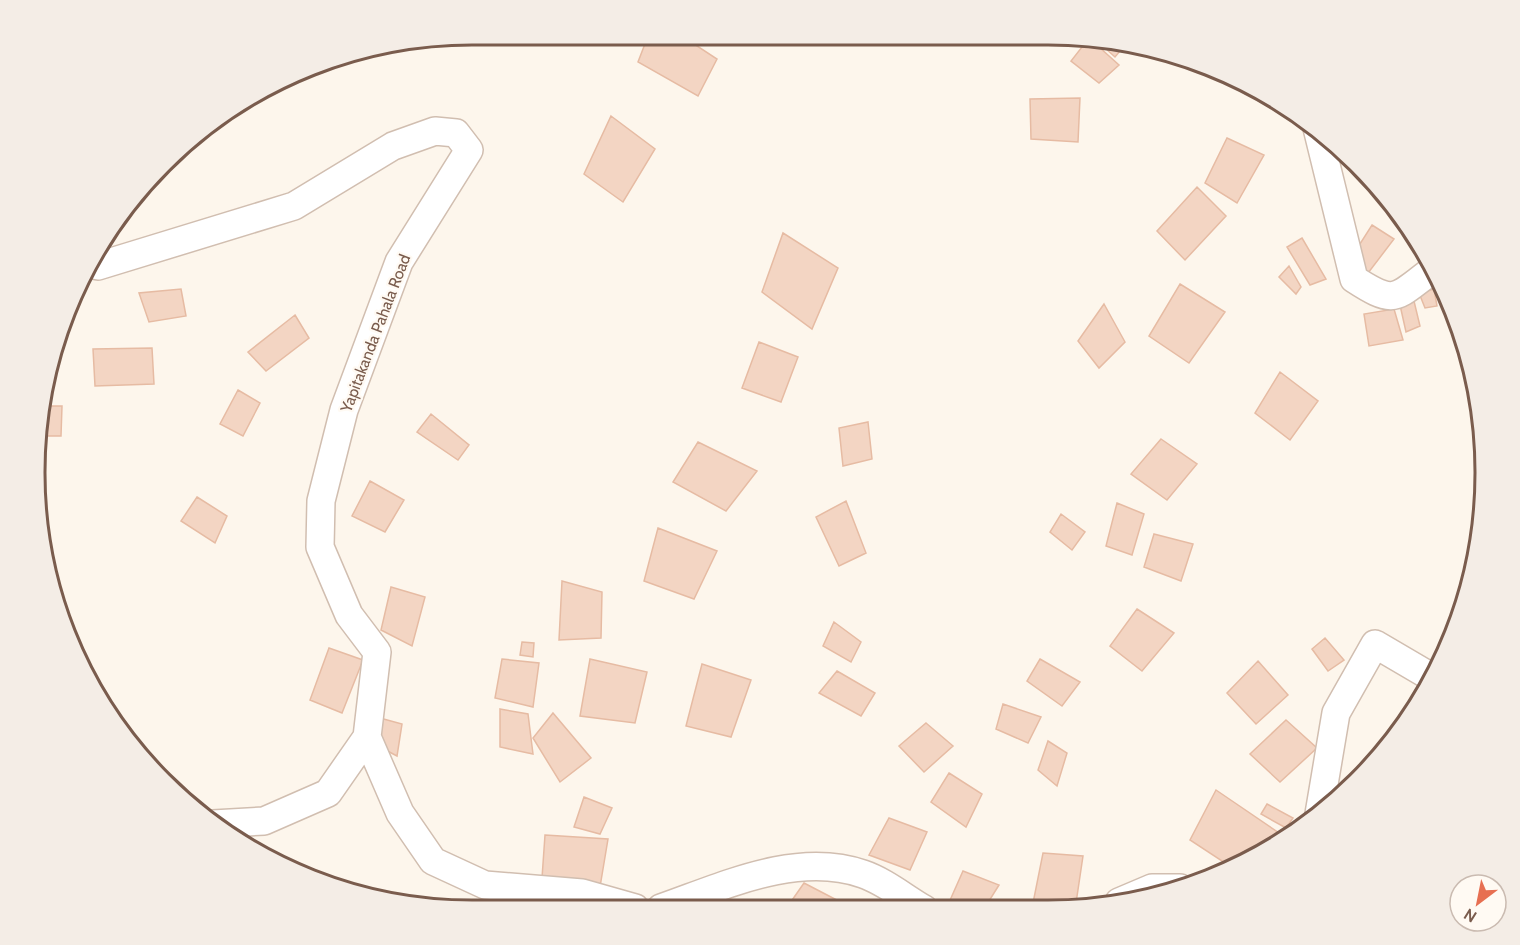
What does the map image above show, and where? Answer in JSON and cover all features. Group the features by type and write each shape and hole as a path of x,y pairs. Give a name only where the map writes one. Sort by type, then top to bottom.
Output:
{"street":[{"name":"Yapitakanda Pahala Road","path":"98,266 294,206 393,146 435,131 456,133 469,150 399,262 344,410 321,501 320,547 349,615 377,651 367,737 328,793 264,822 228,823"},
{"path":"1321,144 1354,279 1380,296 1396,296 1426,274"},
{"path":"1321,801 1336,712 1375,644 1425,673"},
{"path":"367,737 400,813 433,861 485,885 582,894 605,900"},
{"path":"685,900 766,872 831,867 865,874 909,900"}],"building":[{"path":"645,45 696,45 717,59 698,96 638,62"},
{"path":"1082,47 1101,49 1119,65 1099,83 1071,61"},
{"path":"1107,50 1120,51 1115,57"},
{"path":"1080,98 1078,142 1031,139 1030,99"},
{"path":"611,116 655,149 623,202 584,174"},
{"path":"1227,138 1264,155 1237,203 1205,183"},
{"path":"1197,187 1226,216 1185,260 1157,231"},
{"path":"1372,225 1394,239 1365,277 1351,258"},
{"path":"783,233 838,268 812,329 762,292"},
{"path":"1302,238 1326,279 1310,285 1287,247"},
{"path":"1289,266 1301,287 1296,294 1279,277"},
{"path":"1180,284 1225,312 1189,363 1149,336"},
{"path":"181,289 186,316 149,322 139,293"},
{"path":"1434,289 1437,306 1425,308 1419,293"},
{"path":"1413,297 1420,326 1406,332 1400,305"},
{"path":"1104,304 1125,342 1099,368 1078,341"},
{"path":"1394,309 1403,340 1369,346 1364,314"},
{"path":"295,315 309,338 266,371 248,352"},
{"path":"759,342 798,357 781,402 742,388"},
{"path":"152,348 154,384 95,386 93,349"},
{"path":"1280,372 1318,401 1290,440 1255,413"},
{"path":"238,390 260,403 243,436 220,424"},
{"path":"51,406 62,406 61,436 47,436"},
{"path":"431,414 469,445 458,460 417,432"},
{"path":"868,422 872,459 843,466 839,428"},
{"path":"1161,439 1197,464 1167,500 1131,474"},
{"path":"698,442 757,471 726,511 673,482"},
{"path":"370,481 404,500 385,532 352,516"},
{"path":"197,497 227,516 215,543 181,521"},
{"path":"846,501 866,553 839,566 816,517"},
{"path":"1117,503 1144,514 1132,555 1106,546"},
{"path":"1061,514 1085,532 1072,550 1050,532"},
{"path":"658,528 717,551 694,599 644,581"},
{"path":"1154,534 1193,544 1181,581 1144,567"},
{"path":"562,581 602,592 601,638 559,640"},
{"path":"391,587 425,597 412,646 381,630"},
{"path":"1137,609 1174,633 1142,671 1110,646"},
{"path":"834,622 861,642 851,662 823,646"},
{"path":"1325,638 1344,660 1328,671 1312,649"},
{"path":"522,642 534,643 533,657 520,655"},
{"path":"329,648 363,660 342,713 310,700"},
{"path":"502,659 539,663 533,707 495,698"},
{"path":"590,659 647,672 635,723 580,716"},
{"path":"1040,659 1080,682 1062,706 1027,681"},
{"path":"1258,661 1288,695 1256,724 1227,693"},
{"path":"702,664 751,680 731,737 686,726"},
{"path":"837,671 875,693 861,716 819,693"},
{"path":"1003,704 1041,717 1028,743 996,729"},
{"path":"500,709 528,714 533,754 500,747"},
{"path":"553,713 591,758 560,782 533,738"},
{"path":"380,718 402,724 397,756 378,746"},
{"path":"1286,720 1317,748 1280,782 1250,754"},
{"path":"926,723 953,746 924,772 899,746"},
{"path":"1048,741 1067,753 1057,786 1038,770"},
{"path":"949,773 982,794 966,827 931,802"},
{"path":"1216,790 1278,832 1223,862 1190,840"},
{"path":"584,797 612,808 600,834 574,827"},
{"path":"1267,804 1293,818 1285,828 1261,814"},
{"path":"889,818 927,832 910,870 869,855"},
{"path":"545,835 608,839 600,887 542,878"},
{"path":"1043,853 1083,856 1077,899 1034,900"},
{"path":"963,871 999,885 990,900 950,900"},
{"path":"804,883 837,900 792,900"}]}
